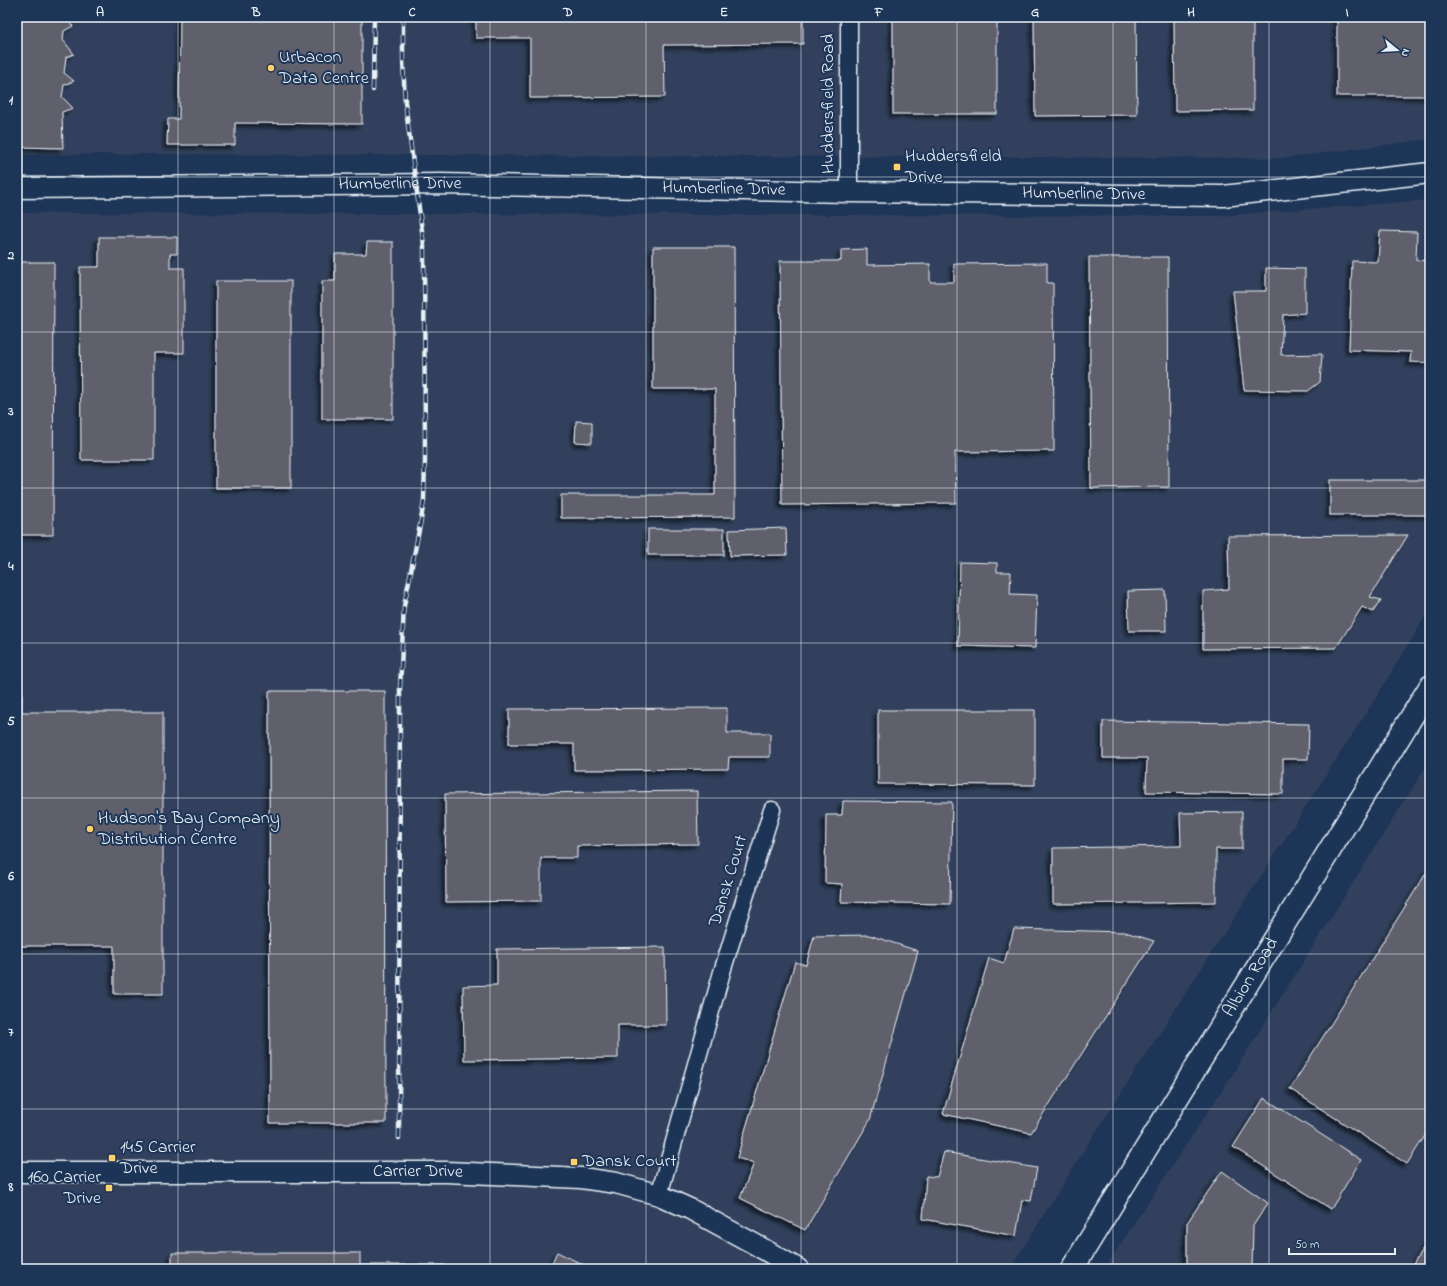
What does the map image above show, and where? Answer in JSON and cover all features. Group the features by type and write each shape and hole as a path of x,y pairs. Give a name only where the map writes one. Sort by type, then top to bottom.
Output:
{"main road":[{"name":"Albion Road","path":"1072,1269 1430,687"}],"street":[{"name":"Huddersfield Road","path":"849,17 849,192"},
{"name":"Humberline Drive","path":"17,188 441,184 849,192 1223,196 1430,173"},
{"name":"Dansk Court","path":"659,1195 722,972 772,810"},
{"name":"Carrier Drive","path":"17,1172 452,1172 581,1178 616,1183 659,1195 690,1209 798,1269"}],"shaded area":[{"path":"17,17 1430,17 1430,139 1284,158 113,154 17,155"},
{"path":"1430,200 1430,609 1372,704 1083,1152 1010,1269 17,1269 17,213 1216,216"},
{"path":"1430,760 1430,1269 1104,1269 1225,1086"}],"building":[{"path":"17,17 66,17 73,26 64,31 63,40 74,54 66,57 64,73 74,81 64,85 62,97 73,108 62,112 63,148 17,147"},
{"name":"Urbacon Data Centre","path":"180,17 362,17 362,124 235,123 235,145 167,145 168,119 179,119"},
{"path":"476,17 803,17 803,44 664,45 665,97 530,98 530,38 476,38"},
{"path":"893,17 997,17 997,114 893,114"},
{"path":"1034,17 1136,17 1137,115 1035,116"},
{"path":"1174,17 1253,17 1253,110 1175,111"},
{"path":"1337,17 1430,17 1430,96 1337,96"},
{"path":"1380,231 1417,232 1416,260 1430,261 1430,363 1410,362 1411,352 1349,350 1352,261 1378,262"},
{"path":"99,237 177,237 177,254 170,254 170,268 184,268 184,353 154,353 154,460 81,460 80,267 99,267"},
{"path":"367,242 393,242 393,419 322,419 322,281 335,281 335,254 366,254"},
{"path":"653,247 734,247 735,517 561,518 561,495 715,495 715,389 653,389"},
{"path":"867,249 867,265 930,264 930,282 954,282 954,264 1047,263 1047,283 1053,283 1054,451 955,452 956,503 782,505 780,261 841,261 841,250"},
{"path":"1089,257 1168,257 1169,487 1091,488"},
{"path":"17,262 54,262 53,535 17,535 17,332 19,332 19,288 17,288"},
{"path":"1266,268 1305,269 1305,313 1283,315 1281,355 1322,354 1320,382 1308,391 1244,390 1233,291 1266,291"},
{"path":"216,281 291,281 291,488 216,488"},
{"path":"576,421 592,422 592,443 575,442"},
{"path":"1330,480 1430,480 1430,515 1330,515"},
{"path":"786,528 787,555 730,556 729,530"},
{"path":"648,529 724,529 724,555 648,555"},
{"path":"1408,535 1370,597 1381,600 1373,612 1362,607 1336,648 1203,649 1203,591 1229,589 1228,536"},
{"path":"960,562 997,563 997,572 1011,572 1010,594 1037,595 1035,648 958,646"},
{"path":"1165,590 1166,631 1129,631 1128,591"},
{"name":"Hudson's Bay Company Distribution Centre","path":"17,683 22,683 22,712 163,712 163,994 114,994 114,946 17,946"},
{"path":"269,691 385,691 386,1123 270,1123"},
{"path":"727,708 727,733 770,733 770,757 729,757 728,769 574,770 574,744 509,744 509,709"},
{"path":"878,710 1035,710 1035,785 878,784"},
{"path":"1103,721 1309,724 1308,759 1283,759 1283,794 1146,792 1147,758 1103,758"},
{"path":"697,791 698,844 577,846 577,858 541,858 541,901 446,902 445,794"},
{"path":"843,801 952,802 950,904 841,902 842,884 825,883 826,815 842,815"},
{"path":"1242,812 1242,849 1216,849 1216,902 1053,904 1053,848 1181,846 1180,813"},
{"path":"1430,867 1430,1128 1407,1164 1290,1089"},
{"path":"1014,929 1125,932 1154,941 1031,1133 943,1114 989,958 1004,963"},
{"path":"869,935 918,951 870,1120 805,1230 740,1198 754,1163 737,1158 795,962 806,965 814,936"},
{"path":"665,947 666,1025 618,1025 618,1058 464,1060 463,986 497,985 497,949"},
{"path":"1264,1098 1361,1160 1331,1209 1233,1147"},
{"path":"944,1152 1037,1168 1031,1201 1022,1200 1016,1236 923,1219 926,1176 937,1177"},
{"path":"1222,1171 1268,1203 1253,1226 1252,1269 1187,1269 1187,1223"},
{"path":"1430,1238 1430,1269 1410,1269"},
{"path":"557,1252 592,1269 549,1269"},
{"path":"172,1253 360,1253 360,1265 445,1265 445,1269 172,1269"},
{"path":"920,1265 947,1269 918,1269"}],"railway":[{"path":"373,90 374,17"},
{"path":"399,1138 400,689 404,606 424,500 425,458 424,246 405,102 403,17"}],"place":[{"name":"Urbacon Data Centre","path":"271,68"},
{"name":"Huddersfield Drive","path":"897,167"},
{"name":"Hudson's Bay Company Distribution Centre","path":"90,829"},
{"name":"145 Carrier Drive","path":"112,1158"},
{"name":"Dansk Court","path":"574,1162"},
{"name":"160 Carrier Drive","path":"109,1188"}]}
